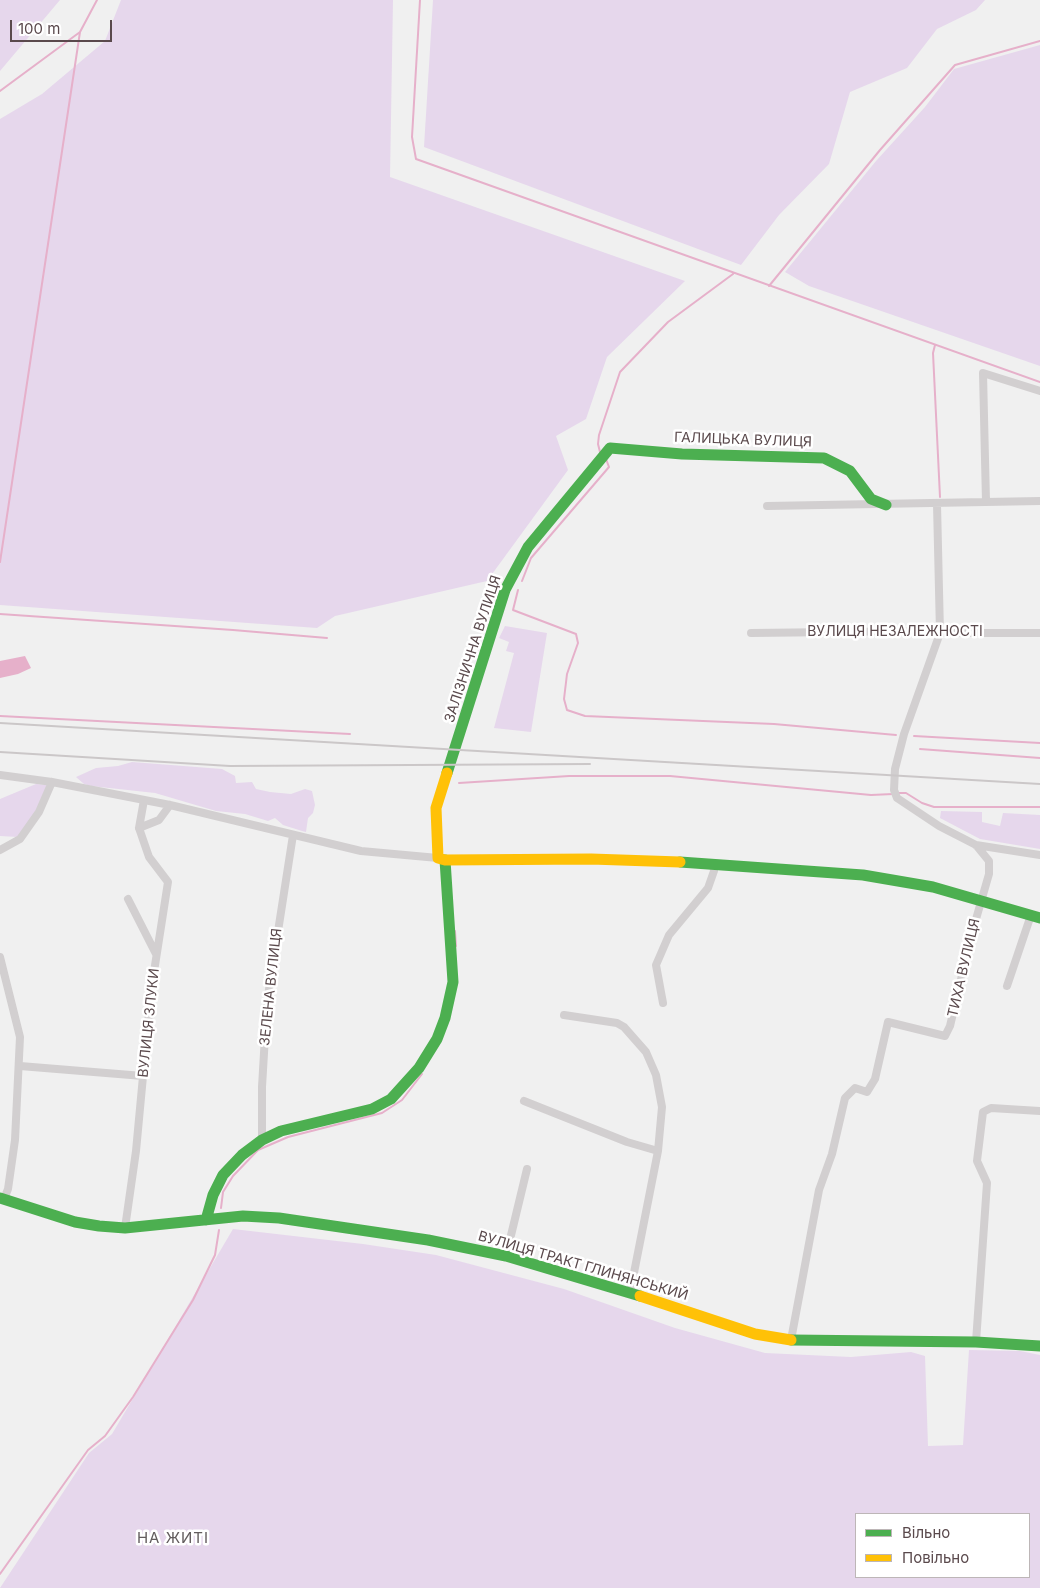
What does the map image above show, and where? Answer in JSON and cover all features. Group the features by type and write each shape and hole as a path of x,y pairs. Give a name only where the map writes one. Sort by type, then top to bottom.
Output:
{"street":[{"path":"986,502 983,373 1040,391"},
{"name":"ГАЛИЦЬКА ВУЛИЦЯ","path":"610,448 682,454 824,458 850,471 871,499 886,504"},
{"name":"ЗАЛІЗНИЧНА ВУЛИЦЯ","path":"206,1220 213,1195 223,1175 242,1155 262,1140 281,1131 372,1109 391,1099 406,1086 437,1039 445,1018 453,982 436,808 505,590 528,546 610,448"},
{"path":"767,506 937,504 1040,500"},
{"path":"937,504 940,633 914,702 895,773 895,794 940,826 976,845 1040,855"},
{"name":"ВУЛИЦЯ НЕЗАЛЕЖНОСТІ","path":"751,633 922,631 940,633 1040,633"},
{"path":"0,775 52,782 144,800 361,851 442,859 713,863 863,875 933,887 1035,916 1006,986"},
{"path":"0,850 20,839 39,812 52,782"},
{"name":"ВУЛИЦЯ ЗЛУКИ","path":"125,1228 136,1151 156,954 168,882 149,857 139,828 144,800"},
{"path":"139,828 159,820 170,806"},
{"name":"ЗЕЛЕНА ВУЛИЦЯ","path":"262,1140 262,1087 267,1002 293,835"},
{"path":"976,845 989,861 990,868 981,900"},
{"path":"662,1004 656,965 669,935 708,888 714,871 713,863"},
{"path":"128,899 156,954"},
{"name":"ТИХА ВУЛИЦЯ","path":"791,1340 819,1190 832,1154 843,1102 847,1095 855,1088 867,1092 875,1079 888,1022 945,1036 950,1026 981,900"},
{"path":"0,957 20,1036 20,1066 13,1149 8,1189 2,1199"},
{"path":"564,1015 617,1024 624,1027 646,1052 656,1075 662,1107 658,1151 630,1293"},
{"path":"20,1066 143,1076"},
{"path":"524,1102 627,1142 658,1151"},
{"path":"976,1342 987,1183 977,1161 983,1112 991,1108 1040,1111"},
{"path":"506,1256 527,1169"},
{"name":"ВУЛИЦЯ ТРАКТ ГЛИНЯНСЬКИЙ","path":"2,1199 74,1222 125,1228 243,1216 298,1220 428,1240 506,1256 630,1293 755,1334 791,1340 976,1342 1040,1346"}],"shaded area":[{"path":"0,0 60,0 0,71"},
{"path":"121,0 393,0 390,177 685,281 607,357 586,419 556,436 568,470 487,581 335,616 317,628 0,605 0,119 42,94 105,41"},
{"path":"433,0 985,0 976,10 937,29 907,68 850,92 829,164 779,215 741,265 424,147"},
{"path":"1040,45 1040,366 809,286 785,272 876,161 925,107 954,69"},
{"path":"505,626 547,633 531,732 494,728 514,653 506,651 509,642 499,638"},
{"path":"25,656 31,668 18,674 0,678 0,661"},
{"path":"132,762 222,769 235,776 236,783 252,782 256,789 270,792 291,794 305,789 312,791 315,805 313,813 308,818 306,832 283,825 275,818 268,821 245,814 216,811 155,793 91,786 84,784 76,777 96,768 118,766"},
{"path":"36,784 49,785 41,803 18,837 0,836 0,799"},
{"path":"941,811 982,812 982,822 1000,826 1003,813 1040,815 1040,849 980,839 940,818"},
{"path":"233,1229 363,1244 436,1255 564,1289 675,1328 765,1353 851,1357 911,1352 925,1356 928,1446 963,1445 969,1350 1020,1351 1040,1355 1040,1588 0,1588 89,1453 112,1434"}],"waterway":[{"path":"0,91 80,32 97,0"},
{"path":"420,0 412,137 416,159 1040,382"},
{"path":"0,562 80,32"},
{"path":"769,286 880,150 955,65 1040,41"},
{"path":"600,452 598,444 599,435 620,372 668,322 733,274"},
{"path":"935,345 933,353 940,497"},
{"path":"522,581 531,558 609,467 606,459"},
{"path":"518,590 513,610 576,634 578,643 567,674 564,699 567,710 585,716 774,724 896,735"},
{"path":"0,614 327,638"},
{"path":"0,716 350,734"},
{"path":"914,736 1040,743"},
{"path":"920,749 1040,758"},
{"path":"459,783 569,776 670,776 871,795 893,794"},
{"path":"898,793 906,793 922,803 934,807 1040,807"},
{"path":"455,931 456,946"},
{"path":"221,1208 223,1192 233,1176 258,1150 288,1137 382,1113 402,1100 422,1074"},
{"path":"0,1574 88,1450 105,1436 133,1397 193,1300 215,1255 219,1230"}],"railway":[{"path":"0,723 1040,784"},
{"path":"0,752 230,766 590,764"}],"traffic: fast":[{"path":"447,773 505,590 528,547 610,448 682,454 824,458 850,471 871,499 886,505"},
{"path":"206,1220 213,1195 223,1175 242,1155 262,1140 281,1131 372,1109 391,1099 419,1068 437,1039 445,1018 453,982 445,860"},
{"path":"680,862 863,875 933,887 1040,918"},
{"path":"0,1198 75,1222 99,1226 125,1228 243,1216 279,1218 428,1240 506,1256 640,1296"},
{"path":"791,1340 976,1342 1040,1346"}],"traffic: slow":[{"path":"447,773 436,808 438,858 445,860 591,859 680,862"},
{"path":"640,1296 755,1334 791,1340"}],"district":[{"name":"НА ЖИТІ","path":"173,1538"}]}
